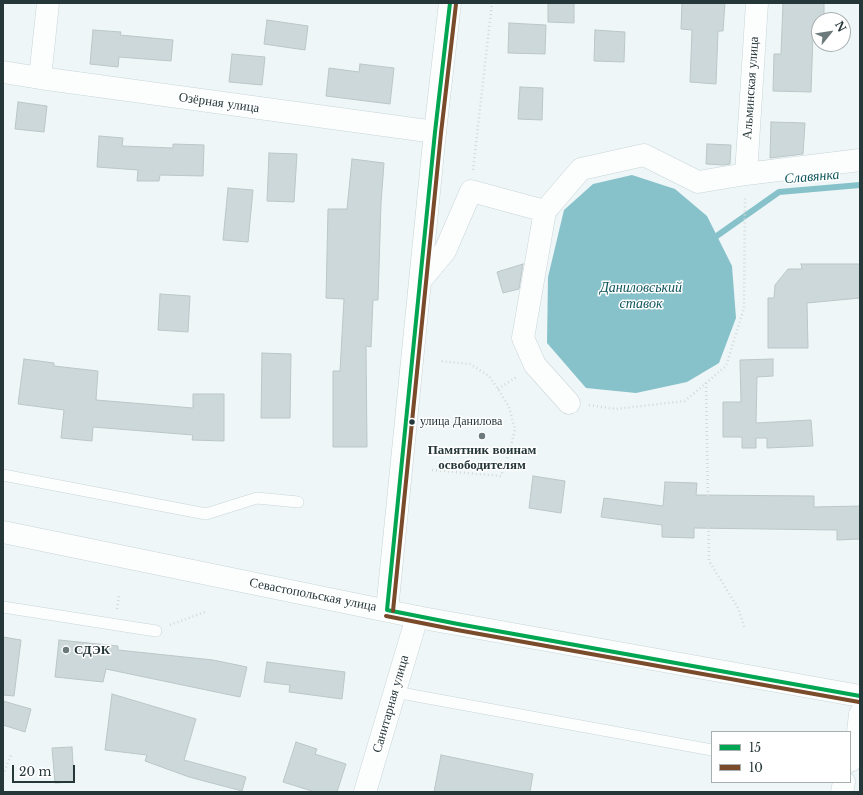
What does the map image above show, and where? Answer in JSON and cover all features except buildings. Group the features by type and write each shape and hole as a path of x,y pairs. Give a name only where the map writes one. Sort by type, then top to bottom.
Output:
{"street":[{"path":"40,78 48,3"},
{"path":"387,610 435,132 450,3"},
{"name":"Альминская улица","path":"746,174 757,3"},
{"name":"Озёрная улица","path":"3,72 435,132"},
{"path":"569,403 535,365 523,338 545,211 581,169 644,155 698,182 746,174 860,160"},
{"path":"421,280 445,251 471,191 545,211"},
{"name":"Севастопольская улица","path":"3,532 417,617 860,696"},
{"name":"Санитарная улица","path":"365,792 417,617"},
{"path":"851,757 858,732 860,714"}],"lane":[{"path":"3,475 206,514 258,498 298,502"},
{"path":"3,607 156,631"},
{"path":"394,692 711,750"}],"path":[{"path":"471,191 492,3"},
{"path":"569,403 616,409 685,401 726,366 744,308 745,200"},
{"path":"432,470 501,476 510,450 515,429 509,408 489,376 470,364 439,361"},
{"path":"706,383 709,561 738,608 744,630"},
{"path":"156,631 205,612"},
{"path":"3,775 12,755"}],"water":[{"name":"Даниловський ставок","path":"632,175 675,189 707,216 732,266 736,318 719,363 687,382 636,393 586,388 547,343 548,277 564,210 593,184"}],"waterway":[{"name":"Славянка","path":"711,240 779,192 860,185"}],"transit line":[{"name":"15","path":"387,610 435,132 450,3"},
{"name":"10","path":"393,611 441,133 456,4"},
{"name":"15","path":"387,610 860,696"},
{"name":"10","path":"386,616 859,702"}],"place":[{"name":"улица Данилова","path":"412,422"},
{"name":"Памятник воинам освободителям","path":"482,436"},
{"name":"СДЭК","path":"66,650"}]}
